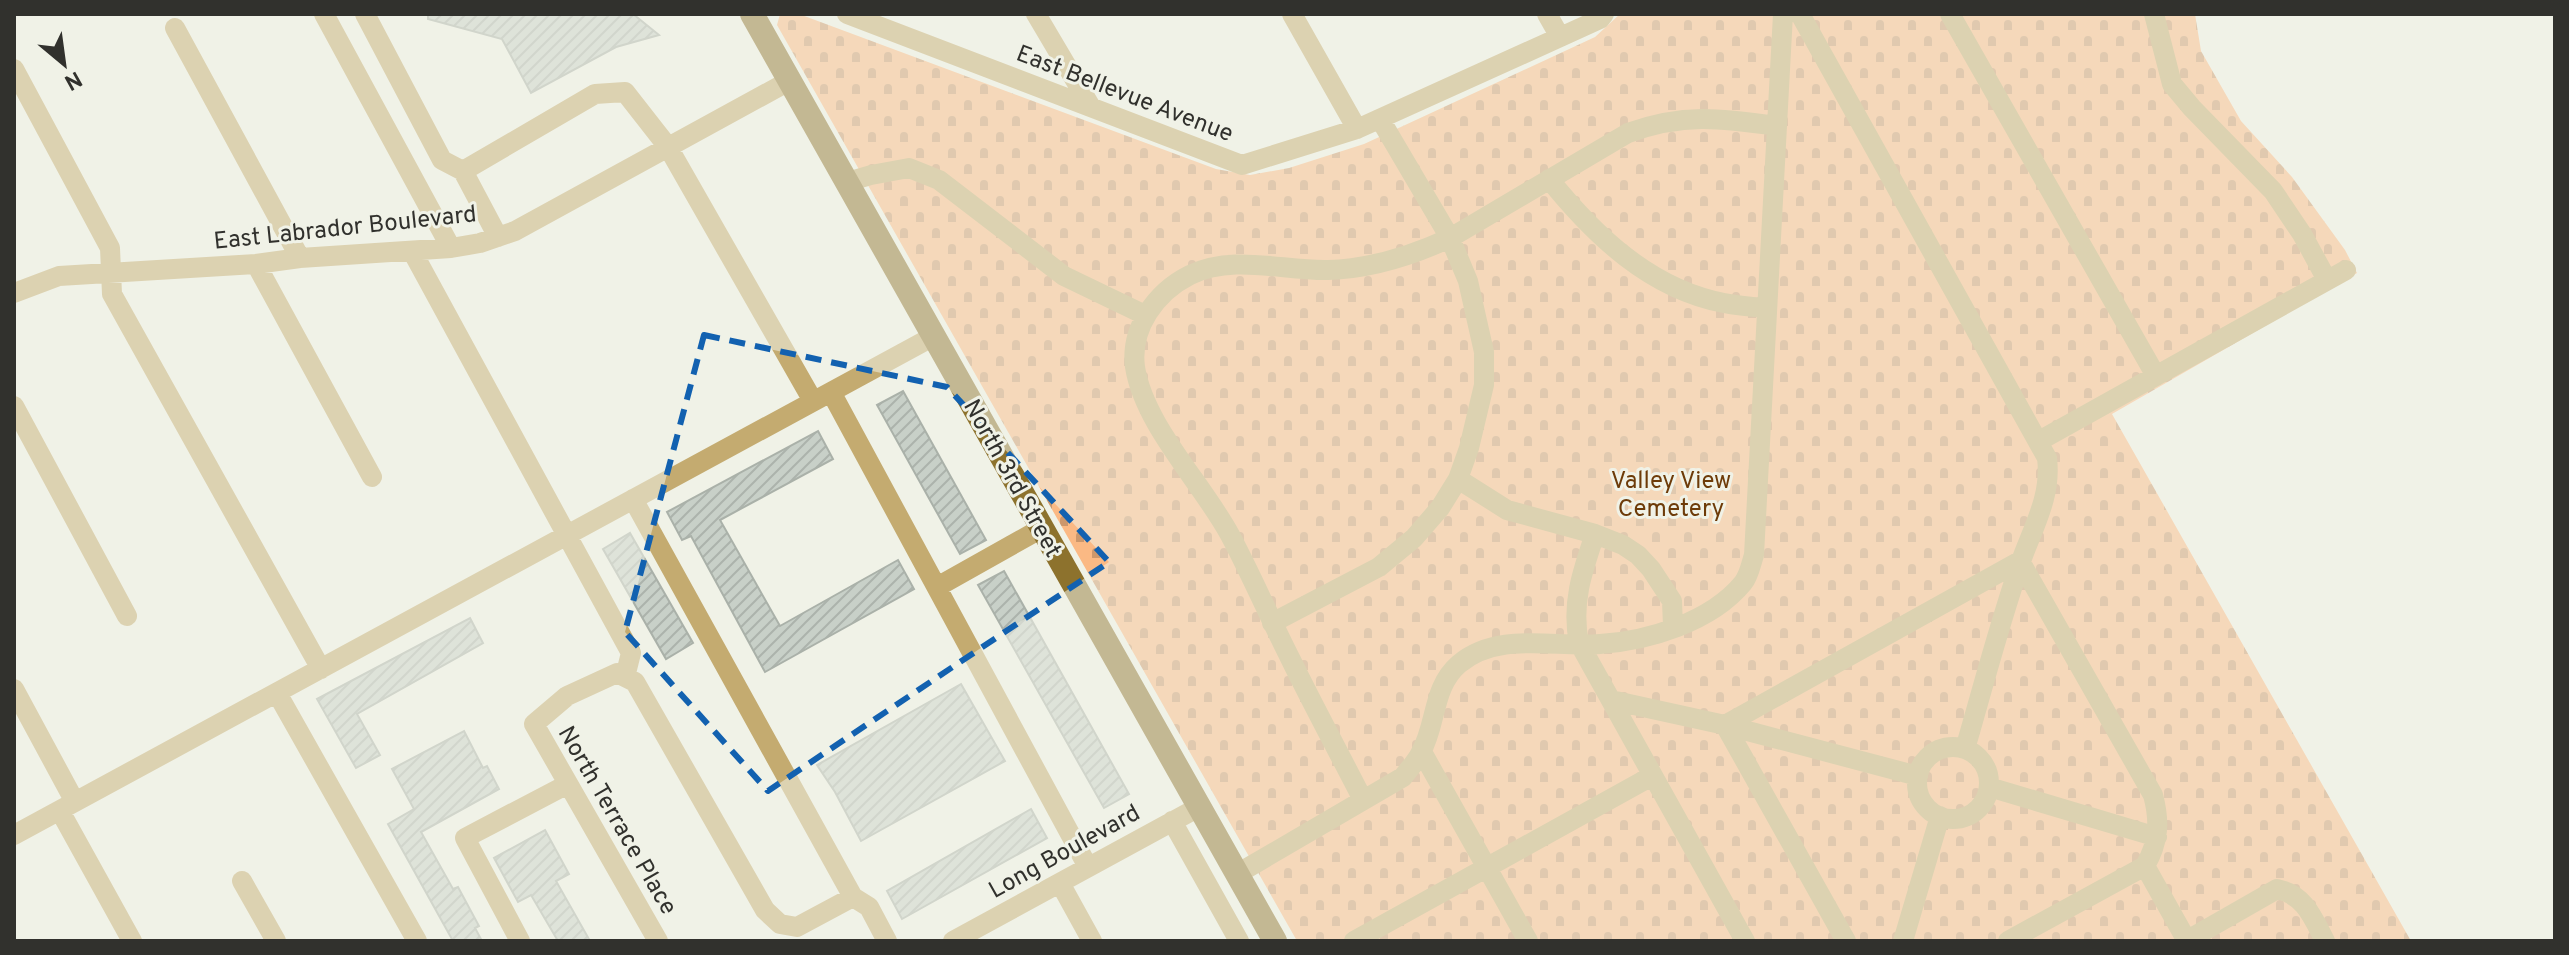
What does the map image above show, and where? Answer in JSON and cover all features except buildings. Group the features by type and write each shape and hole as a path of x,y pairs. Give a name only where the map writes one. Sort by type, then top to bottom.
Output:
{"main road":[{"name":"North 3rd Street","path":"752,14 1275,941"}],"street":[{"path":"324,14 451,248"},
{"path":"365,14 442,160 463,171 498,237"},
{"name":"East Bellevue Avenue","path":"847,14 1242,165 1357,129 1600,19 1604,14"},
{"path":"1036,14 1091,107"},
{"path":"1292,14 1357,129"},
{"path":"1547,14 1560,37"},
{"path":"1237,874 1403,777 1422,752 1440,690 1458,665 1489,647 1525,643 1597,645 1633,640 1673,627 1725,601 1745,581 1754,555 1783,14"},
{"path":"1800,14 2047,458 2049,474 2037,523 2020,561 1965,749"},
{"path":"1950,14 2156,376"},
{"path":"2154,14 2172,84 2273,191 2302,234 2327,280"},
{"path":"175,28 300,258"},
{"path":"14,69 110,248 112,294 321,669"},
{"name":"East Labrador Boulevard","path":"14,293 59,276 451,248 498,237 515,231 789,81"},
{"path":"463,171 595,94 625,92 668,147 937,587 1088,867"},
{"path":"1363,800 1229,533 1155,420 1141,393 1135,366 1135,342 1145,315 1173,285 1193,273 1222,265 1331,270 1422,251 1450,238 1628,133 1659,122 1688,118 1777,126"},
{"path":"1272,623 1379,567 1414,538 1440,508 1458,479 1484,385 1484,352 1468,281 1450,238 1380,119"},
{"path":"847,182 909,168 939,180 1064,276 1145,315"},
{"path":"1549,179 1601,238 1656,276 1688,292 1722,303 1767,308"},
{"path":"412,251 631,653 625,677 635,682 765,910 780,924 797,927 853,897"},
{"path":"256,264 372,477"},
{"path":"2039,441 2346,270"},
{"path":"14,835 934,336"},
{"path":"14,406 127,616"},
{"path":"1458,479 1507,510 1595,534 1623,545 1638,555 1672,601 1673,627"},
{"path":"633,499 853,897 869,907 887,941"},
{"path":"937,587 1042,528"},
{"path":"1595,534 1576,596 1575,621 1579,643 1745,941"},
{"path":"1725,725 2020,561"},
{"path":"2008,941 2145,866 2153,854 2159,816 2153,795 2020,561"},
{"name":"North Terrace Place","path":"625,677 617,673 567,696 534,724 658,941"},
{"path":"14,689 132,941"},
{"path":"277,693 417,941"},
{"path":"1611,700 1725,725 1918,776"},
{"path":"1725,725 1846,941"},
{"path":"1948,747 1965,749 1979,757 1985,765 1989,787 1987,797 1972,814 1962,818 1940,816 1929,810 1922,800 1918,776 1928,756 1938,750 1948,747"},
{"path":"1422,752 1528,941"},
{"path":"1354,941 1652,776"},
{"path":"520,941 465,838 568,784"},
{"path":"1989,787 2157,837"},
{"name":"Long Boulevard","path":"955,941 1199,807"},
{"path":"1903,941 1940,816"},
{"path":"1172,821 1239,941"},
{"path":"2145,866 2186,941 2277,889 2289,892 2305,903 2325,941"},
{"path":"242,881 276,941"},
{"path":"1060,883 1092,941"}],"highlighted area":[{"path":"704,335 947,387 1109,562 768,791 625,632"}],"green space":[{"name":"Valley View Cemetery","path":"780,14 799,14 1216,169 1250,175 1289,168 1364,144 1595,37 1620,14 2195,14 2201,51 2241,121 2292,177 2345,250 2357,273 2112,414 2411,941 1297,941 777,25"}]}
